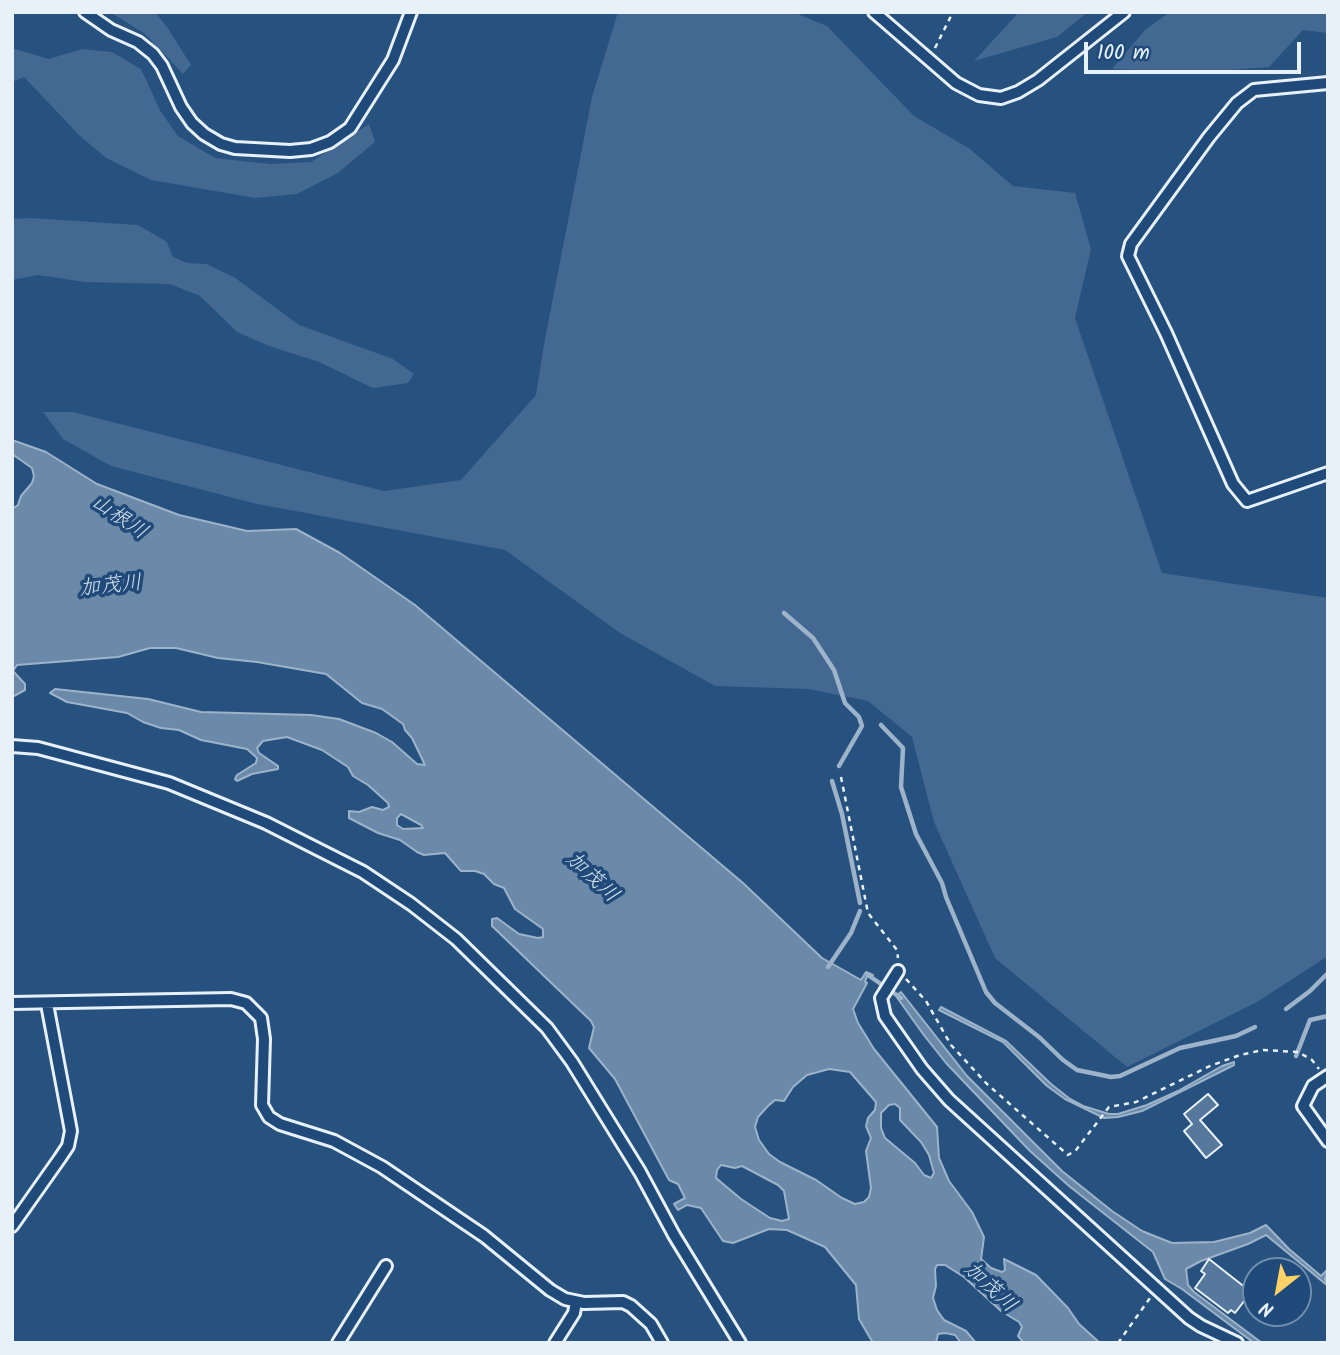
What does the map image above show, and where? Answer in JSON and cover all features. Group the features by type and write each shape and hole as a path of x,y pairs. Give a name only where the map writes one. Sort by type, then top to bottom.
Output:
{"street":[{"path":"85,12 111,30 138,42 153,54 162,66 181,107 204,134 221,144 235,148 290,151 311,149 330,142 350,128 393,60 411,12"},
{"path":"874,12 957,83 979,95 1002,98 1038,80 1124,12"},
{"path":"1328,83 1254,90 1237,103 1131,244 1128,256 1166,333 1233,484 1247,501 1328,473"},
{"path":"12,746 38,748 123,769 169,783 254,818 363,872 456,939 547,1028 572,1062 740,1343"},
{"path":"898,971 881,999 886,1016 922,1069 949,1100 1156,1290 1218,1343"},
{"path":"12,1003 231,999 246,1003 261,1018 264,1040 262,1105 269,1117 280,1124 334,1141 382,1167 484,1236 550,1290 565,1299 576,1302 623,1302 641,1313 662,1343"},
{"path":"12,1226 68,1146 71,1130 47,1004"},
{"path":"1327,1077 1313,1086 1303,1106 1328,1142"},
{"path":"338,1343 386,1266"},
{"path":"555,1343 574,1313 576,1302"},
{"path":"1201,1326 1237,1343"}],"path":[{"path":"928,60 953,12"},
{"path":"841,777 869,913 897,950 898,971 926,1001 951,1045 988,1084 1069,1155 1076,1150 1109,1107 1136,1102 1210,1066 1240,1055 1263,1049 1298,1052 1312,1060 1327,1077"},
{"path":"1118,1343 1154,1293"}],"shaded area":[{"path":"110,12 155,12 191,65 183,74 145,34"},
{"path":"618,12 793,12 827,26 914,116 970,149 1013,186 1075,193 1091,249 1075,318 1162,573 1328,598 1328,956 1257,1002 1127,1067 995,958 934,822 912,737 868,701 808,689 715,686 620,633 505,550 257,504 111,466 63,439 43,412 73,412 384,491 461,480 536,395 592,97"},
{"path":"1019,12 1088,12 1057,37 974,61"},
{"path":"1170,12 1328,12 1328,33 1303,30 1269,67 1203,72 1112,69 1146,29"},
{"path":"12,48 49,59 82,49 112,52 141,69 161,112 178,136 215,158 270,164 311,162 369,124 375,142 338,173 297,194 255,198 151,180 106,158 79,135 24,77 12,82"},
{"path":"12,219 138,225 167,242 173,257 187,263 206,264 234,277 299,325 393,359 414,374 408,383 373,388 319,362 269,346 237,332 200,296 170,284 85,282 38,275 12,280"}],"water":[{"path":"12,440 46,452 97,484 179,515 247,531 296,529 340,553 415,605 743,883 822,958 861,980 866,972 873,975 867,976 867,983 853,1009 858,1023 874,1049 937,1127 939,1158 949,1181 972,1212 984,1237 981,1259 991,1268 1002,1272 1005,1270 1004,1259 1036,1275 1068,1308 1079,1324 1100,1343 1024,1343 1018,1336 1022,1327 1019,1322 1001,1311 964,1277 945,1265 937,1265 933,1298 937,1310 944,1320 966,1331 976,1343 961,1343 955,1335 945,1333 938,1334 936,1343 873,1343 859,1319 856,1285 825,1247 787,1230 769,1229 733,1243 723,1241 701,1208 687,1205 678,1210 674,1204 685,1198 678,1184 669,1180 615,1079 589,1048 594,1027 591,1021 492,926 492,919 497,918 519,934 543,937 543,929 515,909 504,888 494,884 484,874 461,871 445,853 424,855 400,840 378,833 349,818 349,811 359,812 372,807 383,810 389,807 388,803 353,776 348,767 322,750 287,737 263,741 257,748 259,753 278,766 278,769 252,774 237,781 237,775 256,763 257,758 247,749 201,740 179,730 161,728 127,713 67,702 50,693 55,689 148,699 201,712 311,715 339,719 376,733 392,742 417,764 425,765 403,724 382,709 362,703 326,674 218,658 176,648 150,648 118,657 17,665 13,671 25,684 25,690 12,697 12,509 18,505 34,476 32,468 12,454","holes":["401,814 423,828 403,829 397,825 397,818","829,1069 850,1072 876,1102 875,1110 868,1118 866,1126 871,1138 866,1151 871,1188 869,1197 864,1202 855,1204 842,1198 816,1180 780,1162 769,1154 759,1140 755,1127 758,1117 775,1100 784,1101 793,1087 807,1075","895,1104 900,1108 900,1120 921,1142 929,1155 934,1173 931,1178 924,1175 915,1163 885,1138 881,1128 881,1113 889,1105","721,1165 735,1168 742,1166 778,1185 784,1191 789,1219 782,1221 770,1218 741,1199 716,1178"]},
{"path":"901,992 967,1076 1062,1171 1142,1231 1172,1243 1214,1242 1250,1233 1266,1225 1298,1257 1293,1257 1266,1235 1186,1269 1188,1285 1194,1292 1262,1343 1254,1343 1165,1279 1153,1252 1069,1186 1030,1151 946,1063 896,996"},
{"path":"941,1007 1006,1041 1070,1099 1109,1114 1147,1105 1222,1066 1234,1062 1234,1065 1142,1111 1104,1118 1065,1099 1047,1086 1003,1042 939,1010"},
{"path":"1312,1268 1321,1276 1328,1269 1325,1279 1328,1286 1312,1273"}],"building":[{"path":"1208,1094 1218,1105 1200,1120 1222,1145 1206,1158 1184,1131 1192,1124 1184,1114"},
{"path":"1209,1259 1242,1285 1242,1304 1235,1313 1231,1310 1228,1313 1195,1288 1205,1274 1201,1271"}],"waterway":[{"path":"784,613 813,638 834,670 845,703 859,717 862,726 839,766"},
{"path":"881,725 903,748 901,787 916,834 942,883 986,992 995,1003 1039,1037 1063,1060 1077,1070 1111,1077 1120,1076 1180,1048 1236,1036 1255,1027"},
{"path":"832,781 842,814 860,903"},
{"path":"828,967 851,933 860,911"},
{"path":"1286,1009 1328,973"},
{"path":"868,975 901,998"},
{"path":"1296,1056 1310,1020 1328,1016"}],"water label":[{"name":"山根川","path":"118,519"},
{"name":"加茂川","path":"111,588"},
{"name":"加茂川","path":"591,879"},
{"name":"加茂川","path":"989,1289"}]}
